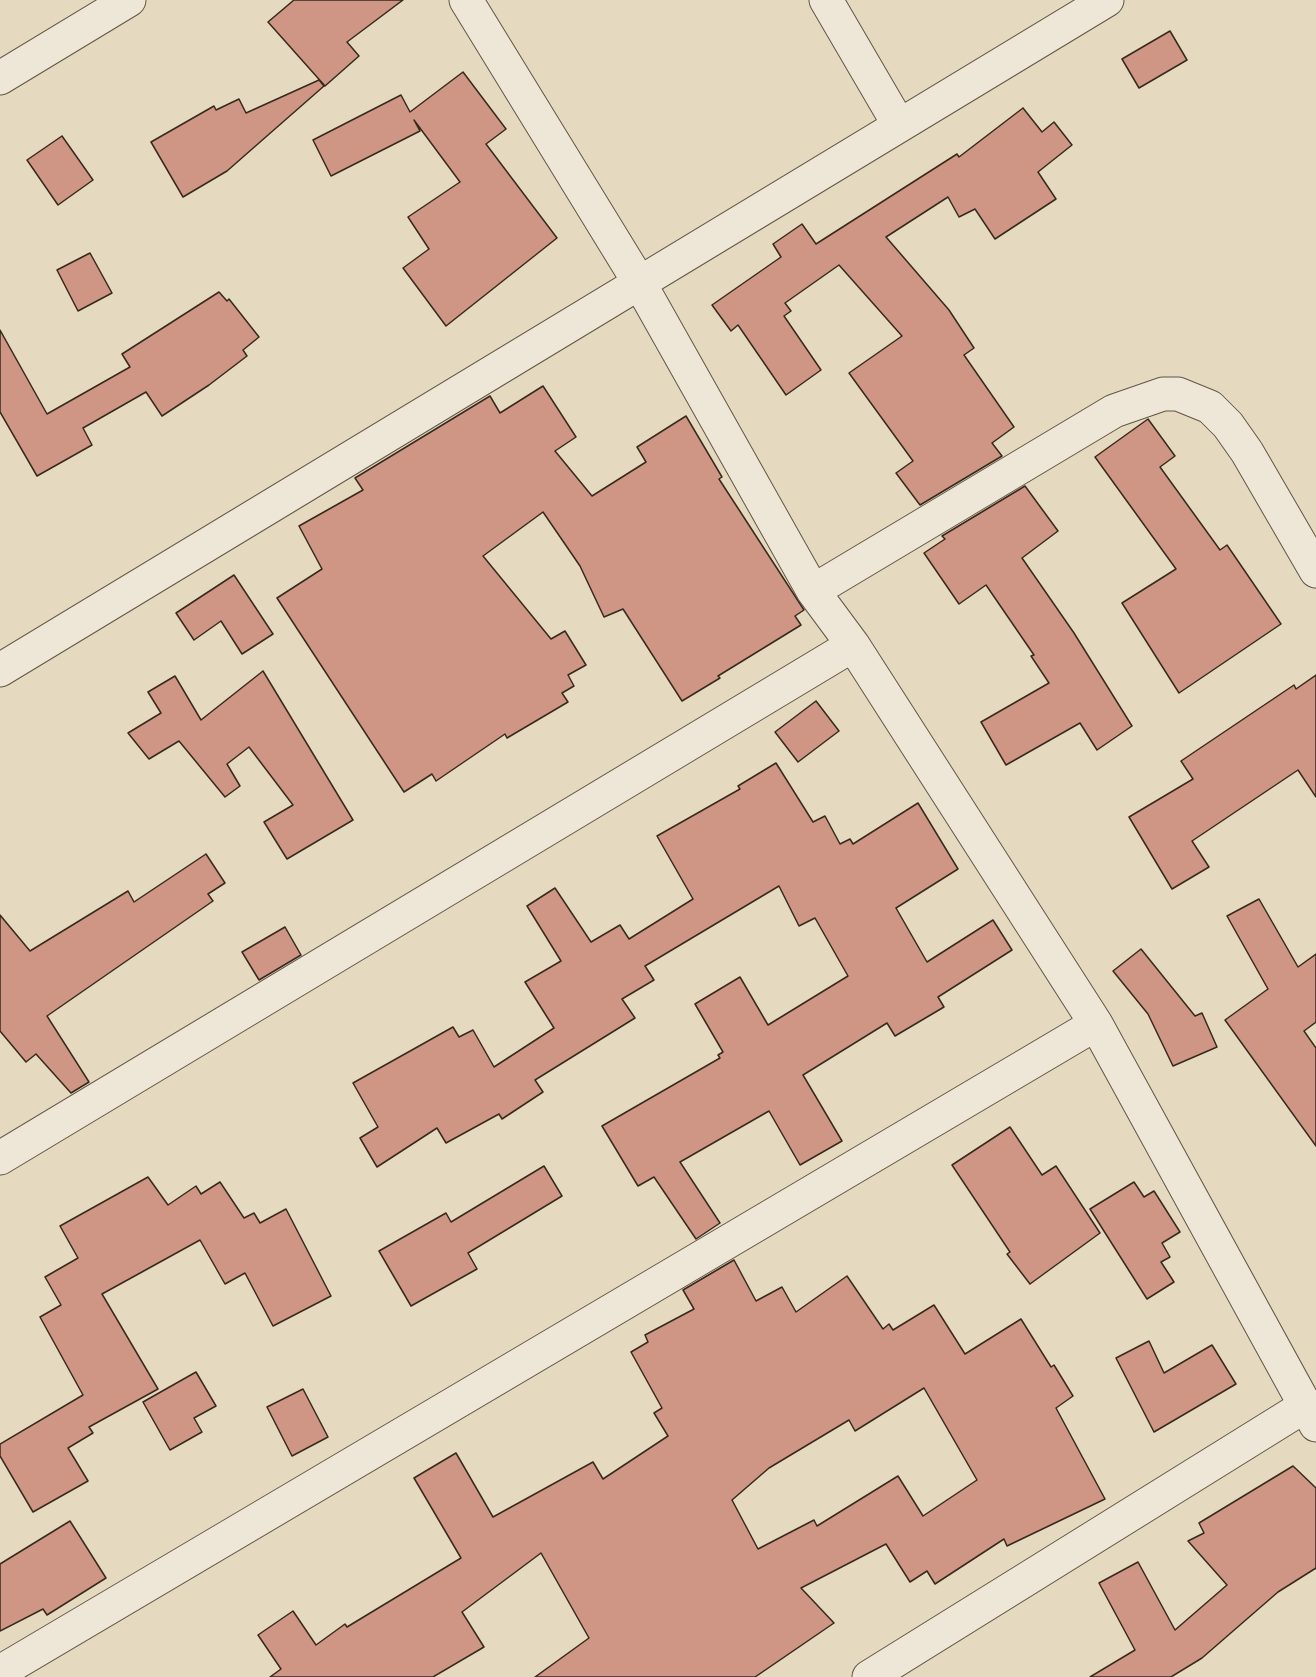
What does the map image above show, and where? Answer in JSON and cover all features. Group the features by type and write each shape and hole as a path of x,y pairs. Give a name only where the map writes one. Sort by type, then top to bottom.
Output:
{"street":[{"path":"0,78 129,0"},
{"path":"466,0 639,282 813,591 853,645 1096,1023 1311,1415 869,1677"},
{"path":"826,0 899,125"},
{"path":"0,670 1107,0"},
{"path":"813,591 1114,411 1163,394 1178,394 1210,406 1228,425 1247,452 1316,571"},
{"path":"0,1158 853,645"},
{"path":"0,1672 1096,1023"}],"building":[{"path":"294,0 403,0 347,42 359,56 325,86 268,22"},
{"path":"1170,31 1187,60 1139,88 1122,59"},
{"path":"463,72 506,129 486,144 557,238 446,326 403,268 429,249 408,217 460,182 414,120 420,131 331,176 313,140 401,95 410,112"},
{"path":"319,80 324,86 227,171 183,197 151,142 214,106 216,110 239,99 246,113"},
{"path":"1023,108 1042,132 1054,122 1072,145 1038,172 1056,199 995,239 975,209 959,217 948,197 886,237 949,310 974,348 964,355 1014,427 992,443 1002,456 920,505 896,473 913,461 849,373 902,336 839,265 785,303 791,311 784,316 821,370 786,395 738,325 731,331 712,305 781,257 773,244 802,224 816,244 957,154 959,157"},
{"path":"62,136 93,180 58,205 27,160"},
{"path":"90,253 112,293 78,311 57,270"},
{"path":"219,292 227,301 229,299 259,337 243,350 247,356 162,416 146,392 83,428 92,445 37,476 0,412 0,330 47,414 130,367 122,354"},
{"path":"543,386 576,437 555,451 592,496 646,462 637,447 686,416 722,477 719,479 804,610 795,616 801,625 682,701 623,609 604,617 580,566 543,512 483,556 551,639 565,631 586,665 568,675 574,686 562,693 568,702 507,738 505,734 436,781 432,774 404,792 277,598 322,569 299,526 363,490 355,478 490,396 500,413"},
{"path":"1148,419 1175,456 1160,467 1220,550 1227,545 1281,624 1179,693 1122,603 1176,569 1095,457"},
{"path":"1025,486 1058,531 1022,558 1074,633 1132,726 1097,750 1080,723 1006,765 981,722 1049,683 1031,656 1034,655 986,585 959,604 924,553 945,539 942,536"},
{"path":"234,575 273,634 242,654 221,621 194,640 176,613"},
{"path":"263,671 353,820 287,859 264,822 293,805 249,747 227,764 240,786 225,797 179,741 149,759 128,733 161,713 148,692 175,676 201,720"},
{"path":"1316,675 1316,797 1298,770 1192,841 1209,867 1172,889 1129,817 1193,779 1181,761 1294,685 1296,689"},
{"path":"816,701 839,731 798,762 775,732"},
{"path":"776,763 813,822 825,816 840,844 850,839 853,844 918,803 958,869 896,908 927,962 993,920 1012,950 938,997 944,1007 895,1036 887,1023 803,1075 842,1141 800,1165 769,1111 680,1162 720,1223 696,1239 654,1177 638,1186 602,1126 720,1058 718,1055 723,1052 695,1004 740,977 768,1025 848,976 815,918 799,926 779,886 645,966 654,980 622,999 635,1018 535,1080 543,1092 502,1119 499,1114 446,1143 437,1128 377,1167 360,1138 378,1127 353,1083 453,1027 459,1037 473,1030 494,1067 554,1028 525,982 561,961 527,906 555,888 591,942 620,925 629,939 693,899 657,836 740,789 738,786"},
{"path":"206,854 225,883 208,894 213,901 47,1016 89,1082 71,1093 36,1054 26,1062 0,1031 0,915 30,951 128,891 134,902"},
{"path":"1259,899 1298,967 1316,954 1316,1022 1304,1031 1316,1048 1316,1146 1225,1020 1268,989 1227,916"},
{"path":"285,927 301,955 259,980 242,952"},
{"path":"1141,949 1195,1016 1202,1013 1217,1047 1173,1066 1148,1014 1113,971"},
{"path":"1010,1127 1042,1175 1056,1166 1100,1233 1030,1284 1007,1254 1010,1252 952,1165"},
{"path":"544,1166 562,1196 468,1253 477,1269 411,1306 379,1251 446,1213 451,1222"},
{"path":"148,1177 168,1205 196,1186 201,1194 220,1182 244,1218 254,1213 260,1223 286,1209 331,1296 273,1326 245,1273 225,1284 200,1240 102,1294 158,1389 89,1427 93,1433 68,1448 88,1481 33,1512 0,1456 0,1444 83,1395 40,1317 61,1305 45,1277 78,1258 60,1226"},
{"path":"1134,1182 1144,1197 1154,1191 1180,1232 1162,1243 1170,1257 1161,1262 1174,1282 1147,1299 1090,1209"},
{"path":"734,1260 756,1301 782,1287 796,1312 847,1276 883,1329 889,1324 893,1330 934,1305 965,1354 1021,1319 1051,1367 1054,1365 1073,1396 1056,1408 1105,1499 1007,1546 1004,1539 935,1584 927,1571 910,1582 886,1544 801,1588 834,1623 755,1677 535,1677 589,1638 541,1553 462,1612 484,1647 433,1677 270,1677 281,1669 258,1635 293,1611 316,1645 345,1624 347,1627 461,1558 414,1478 456,1453 493,1517 593,1462 603,1479 668,1436 654,1413 662,1408 631,1352 648,1342 645,1335 694,1309 683,1290","holes":["924,1388 977,1480 923,1516 898,1476 817,1526 814,1520 758,1549 732,1500 769,1468 849,1420 855,1431"]},
{"path":"1149,1341 1164,1373 1212,1345 1236,1384 1154,1432 1116,1358"},
{"path":"196,1372 216,1406 194,1418 202,1432 170,1450 143,1402"},
{"path":"303,1389 328,1437 292,1456 267,1407"},
{"path":"1293,1466 1316,1488 1316,1568 1278,1592 1202,1658 1171,1677 1090,1677 1135,1650 1099,1583 1138,1562 1175,1630 1227,1585 1188,1541 1204,1533 1199,1523"},
{"path":"70,1521 106,1578 47,1615 43,1609 0,1631 0,1564"}]}
